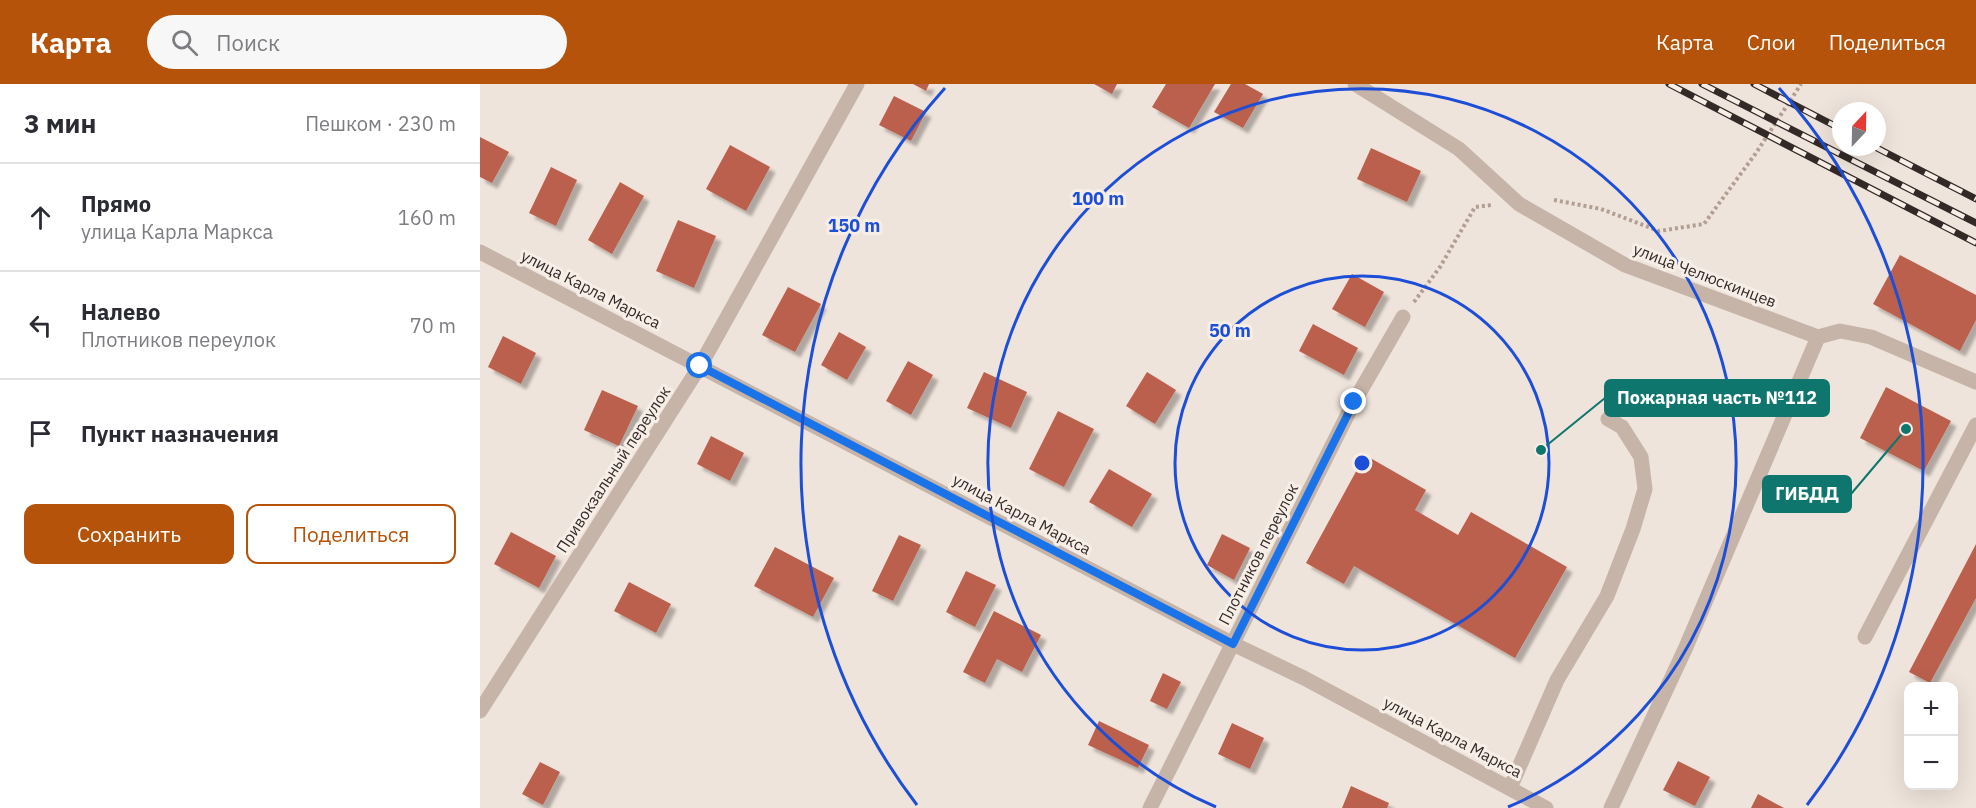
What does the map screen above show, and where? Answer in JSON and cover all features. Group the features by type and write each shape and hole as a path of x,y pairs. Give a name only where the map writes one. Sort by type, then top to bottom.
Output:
{"street":[{"name":"Привокзальный переулок","path":"480,711 700,366 857,84"},
{"name":"улица Челюскинцев","path":"1355,84 1459,149 1519,204 1625,265 1818,337 1840,331 1871,337 1976,382"},
{"name":"улица Карла Маркса","path":"480,252 1233,644 1304,678 1546,808"},
{"name":"Плотников переулок","path":"1150,808 1354,402 1402,317"},
{"path":"1611,808 1686,647 1818,337"},
{"path":"1510,788 1557,680 1607,596 1633,529 1645,489 1641,457 1622,427 1608,419"},
{"path":"1864,637 1976,425"}],"path":[{"path":"1402,317 1440,267 1474,207 1558,200 1601,209 1659,231 1704,224 1756,153 1801,84"}],"building":[{"path":"913,84 929,84 926,91"},
{"path":"1094,84 1117,84 1112,94"},
{"path":"1166,84 1215,84 1189,128 1152,107"},
{"path":"1231,84 1245,84 1263,94 1243,128 1214,112"},
{"path":"894,96 926,112 911,141 879,125"},
{"path":"480,137 509,152 492,183 480,177"},
{"path":"730,145 770,167 746,211 706,189"},
{"path":"1371,148 1421,171 1407,202 1357,179"},
{"path":"551,167 577,180 556,226 529,213"},
{"path":"620,182 644,196 612,254 588,240"},
{"path":"678,220 716,236 694,288 656,271"},
{"path":"1900,255 1976,295 1976,320 1960,351 1873,304"},
{"path":"1352,274 1384,292 1365,327 1332,309"},
{"path":"788,287 821,304 795,352 762,335"},
{"path":"1313,324 1358,348 1344,375 1299,351"},
{"path":"839,332 866,347 847,380 821,365"},
{"path":"503,336 536,353 521,384 488,367"},
{"path":"908,361 933,375 911,415 886,401"},
{"path":"984,372 1027,392 1011,428 967,408"},
{"path":"1147,372 1176,390 1155,424 1126,406"},
{"path":"1886,387 1951,421 1924,471 1860,438"},
{"path":"602,390 638,406 619,446 584,430"},
{"path":"1058,411 1094,429 1064,487 1029,469"},
{"path":"711,436 744,453 730,481 697,464"},
{"path":"1365,455 1426,490 1415,510 1458,535 1471,512 1567,567 1515,658 1354,566 1344,584 1306,563"},
{"path":"1109,469 1152,494 1132,527 1089,502"},
{"path":"511,532 556,556 539,588 494,564"},
{"path":"1222,534 1250,548 1234,580 1207,565"},
{"path":"899,535 921,545 893,601 872,591"},
{"path":"1976,544 1976,598 1931,682 1909,672"},
{"path":"775,547 834,578 813,617 754,586"},
{"path":"966,571 996,585 975,627 946,612"},
{"path":"629,582 671,604 656,633 614,611"},
{"path":"994,611 1041,635 1022,672 997,659 985,683 963,672"},
{"path":"1163,673 1181,682 1167,709 1150,701"},
{"path":"1099,721 1149,745 1138,768 1088,745"},
{"path":"1232,723 1264,738 1250,769 1218,754"},
{"path":"1678,761 1710,777 1695,806 1663,790"},
{"path":"540,762 560,772 543,805 522,794"},
{"path":"1351,786 1389,803 1387,808 1342,808"},
{"path":"1758,794 1784,808 1751,808"}],"railway":[{"path":"1669,84 1976,243"},
{"path":"1702,84 1976,223"},
{"path":"1754,84 1832,124"},
{"path":"1886,153 1976,199"}],"place":[{"name":"ГИБДД","path":"1906,429"},
{"name":"Пожарная часть №112","path":"1541,450"}],"route":[{"path":"700,366 1233,644 1354,402"}]}
